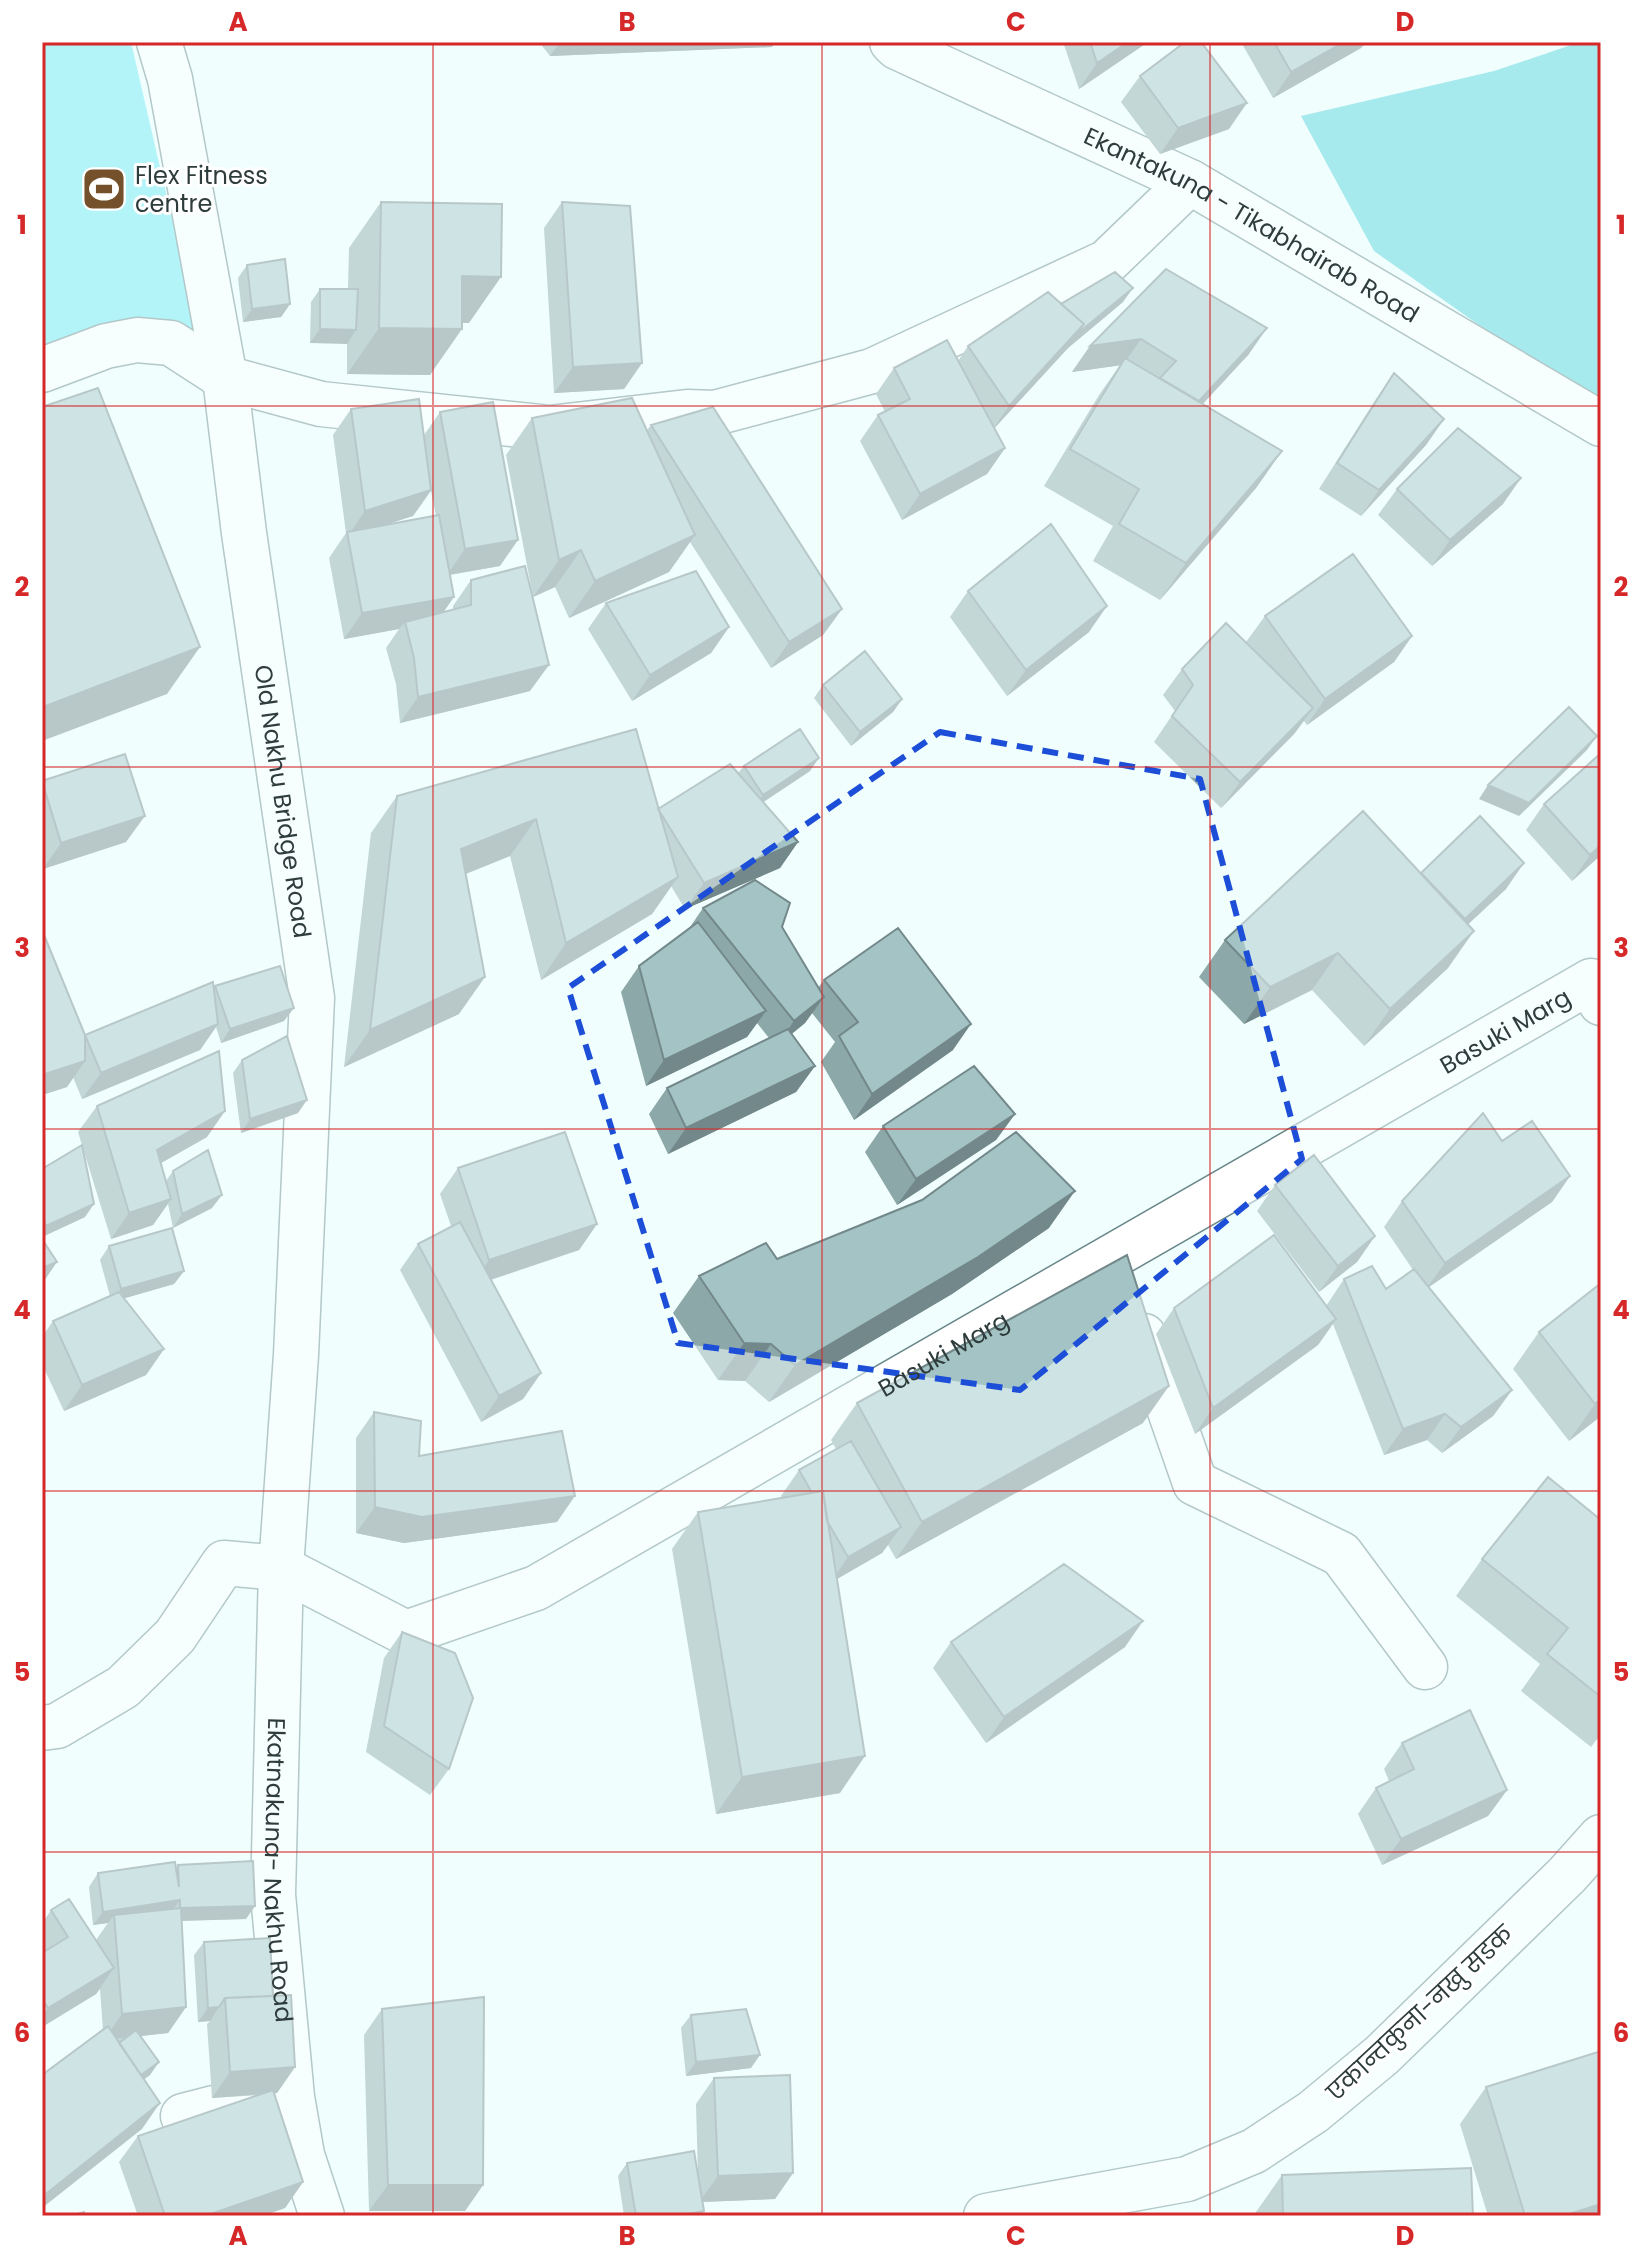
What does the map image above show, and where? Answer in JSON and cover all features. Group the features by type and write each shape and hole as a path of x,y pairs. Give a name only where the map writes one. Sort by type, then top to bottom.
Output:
{"street":[{"name":"Old Nakhu Bridge Road","path":"159,42 170,79 225,378 244,533 312,998 296,1355 281,1568"},
{"name":"Ekantakuna - Tikabhairab Road","path":"892,42 1190,182 1601,424"},
{"path":"42,370 106,346 137,340 171,343 225,378 321,404 550,428 687,412 715,413 872,371 1107,262 1190,182"},
{"name":"Basuki Marg","path":"281,1568 406,1633 536,1588 1116,1254 1596,992"},
{"path":"1116,1254 1195,1483 1341,1554 1425,1667"},
{"path":"42,1728 57,1726 123,1687 175,1636 224,1563 281,1568"},
{"name":"Ekatnakuna- Nakhu Road","path":"281,1568 273,1895 292,2097 302,2155 322,2216"},
{"name":"एकान्तकुना-नखु सडक","path":"986,2216 1187,2179 1254,2151 1313,2112 1382,2055 1567,1875 1601,1837"},
{"path":"183,2116 214,2108 292,2097"}],"highlighted area":[{"path":"940,732 1200,779 1302,1159 1020,1390 678,1343 568,988"}],"shaded area":[{"name":"Flex Fitness centre","path":"42,42 131,42 199,336 42,386"},
{"path":"1580,42 1601,42 1601,432 1503,342 1374,251 1301,116 1494,71"}],"building":[{"path":"1090,42 1128,42 1097,63"},
{"path":"1185,42 1201,42 1247,103 1178,128 1140,76"},
{"path":"1274,42 1344,42 1291,72"},
{"path":"381,202 502,204 501,277 462,276 462,329 379,328"},
{"path":"562,202 630,206 642,363 573,367"},
{"path":"285,259 290,304 252,309 247,265"},
{"path":"1166,269 1267,328 1199,401 1160,378 1176,361 1141,339 1090,346"},
{"path":"1115,272 1133,288 1077,334 1084,324 1061,304"},
{"path":"320,289 358,289 356,330 320,329"},
{"path":"1048,292 1084,324 1009,406 968,346"},
{"path":"947,340 1005,448 920,494 878,415 910,399 894,368"},
{"path":"1125,358 1282,451 1186,563 1119,524 1139,489 1070,449"},
{"path":"1394,373 1444,419 1379,490 1337,463"},
{"path":"98,388 200,647 43,707 42,711 42,407"},
{"path":"632,398 695,535 595,581 581,550 559,560 532,418"},
{"path":"419,399 431,490 365,511 351,409"},
{"path":"493,402 518,540 465,549 440,412"},
{"path":"713,407 842,609 789,642 651,425"},
{"path":"1458,428 1521,478 1450,540 1397,489"},
{"path":"439,515 454,597 362,613 347,532"},
{"path":"1051,524 1107,606 1026,670 968,591"},
{"path":"1353,554 1412,636 1325,699 1265,616"},
{"path":"525,566 549,665 418,697 414,658 405,622 471,605 471,580"},
{"path":"696,571 729,627 650,675 606,603"},
{"path":"1226,623 1313,708 1240,782 1172,716 1193,685 1182,669"},
{"path":"865,651 902,699 860,732 823,685"},
{"path":"1569,707 1597,736 1529,803 1488,785"},
{"path":"636,729 678,877 566,943 536,819 461,849 485,977 370,1030 397,796"},
{"path":"800,729 819,758 763,795 744,766"},
{"path":"1601,753 1601,845 1590,855 1544,804"},
{"path":"125,754 145,816 61,843 42,781"},
{"path":"730,764 798,842 704,883 658,809"},
{"path":"1363,811 1474,931 1390,1009 1338,953 1270,987 1225,940"},
{"path":"1480,816 1524,863 1465,919 1421,873"},
{"path":"755,880 790,903 782,927 824,997 794,1021 703,908"},
{"path":"698,922 766,1011 664,1060 639,966"},
{"path":"898,928 971,1024 872,1094 839,1036 858,1022 824,980"},
{"path":"42,930 85,1035 85,1061 42,1075"},
{"path":"280,966 294,1008 230,1029 215,986"},
{"path":"213,982 218,1024 101,1073 85,1035"},
{"path":"788,1029 815,1066 686,1128 667,1088"},
{"path":"287,1036 307,1100 250,1119 242,1060"},
{"path":"219,1051 225,1111 157,1150 171,1199 129,1213 97,1106"},
{"path":"974,1066 1015,1114 916,1179 883,1126"},
{"path":"1483,1113 1502,1141 1532,1121 1570,1176 1445,1263 1402,1201"},
{"path":"565,1132 597,1224 489,1260 458,1168"},
{"path":"1016,1132 1075,1191 978,1257 795,1365 771,1344 744,1343 699,1276 766,1243 777,1259 922,1200"},
{"path":"82,1145 94,1204 46,1226 42,1216 42,1169"},
{"path":"208,1150 222,1195 182,1214 173,1171"},
{"path":"1314,1155 1375,1236 1338,1266 1275,1185"},
{"path":"460,1222 541,1373 499,1396 418,1244"},
{"path":"172,1228 184,1271 121,1289 109,1246"},
{"path":"1274,1235 1336,1319 1213,1408 1174,1308"},
{"path":"42,1239 57,1262 42,1268"},
{"path":"1127,1255 1169,1386 922,1522 857,1403"},
{"path":"1372,1266 1386,1289 1414,1269 1512,1390 1461,1427 1445,1414 1403,1429 1344,1279"},
{"path":"1601,1283 1601,1399 1595,1404 1539,1332"},
{"path":"119,1292 164,1349 82,1385 53,1321"},
{"path":"374,1412 421,1421 419,1456 562,1431 575,1496 422,1517 375,1507"},
{"path":"851,1441 901,1527 848,1557 827,1521 823,1491 812,1493 799,1470"},
{"path":"1548,1477 1601,1520 1601,1697 1547,1654 1568,1628 1482,1559"},
{"path":"823,1491 865,1756 742,1777 698,1512"},
{"path":"1064,1564 1143,1621 1004,1717 951,1642"},
{"path":"402,1632 455,1653 473,1698 449,1769 384,1726"},
{"path":"1470,1710 1507,1790 1401,1839 1376,1788 1414,1769 1402,1743"},
{"path":"253,1861 255,1906 180,1908 180,1900 103,1912 98,1873 175,1862 179,1887 178,1865"},
{"path":"69,1899 114,1968 48,2008 42,1999 42,1953 68,1937 51,1910"},
{"path":"181,1908 186,2007 122,2014 114,1915"},
{"path":"270,1938 273,1996 225,1998 219,2007 208,2008 204,1942"},
{"path":"291,1995 295,2067 230,2072 225,1998"},
{"path":"484,1997 483,2185 388,2185 382,2009"},
{"path":"746,2009 760,2055 696,2062 691,2015"},
{"path":"108,2026 160,2103 42,2197 42,2075"},
{"path":"136,2030 159,2062 141,2075 119,2043"},
{"path":"1601,2051 1601,2204 1563,2216 1525,2216 1486,2087"},
{"path":"790,2075 793,2173 718,2176 714,2078"},
{"path":"273,2090 303,2182 205,2216 165,2216 138,2136"},
{"path":"694,2151 704,2211 677,2216 636,2216 627,2163"},
{"path":"1471,2168 1473,2216 1283,2216 1282,2175"}],"place":[{"name":"Flex Fitness centre","path":"104,189"}]}
